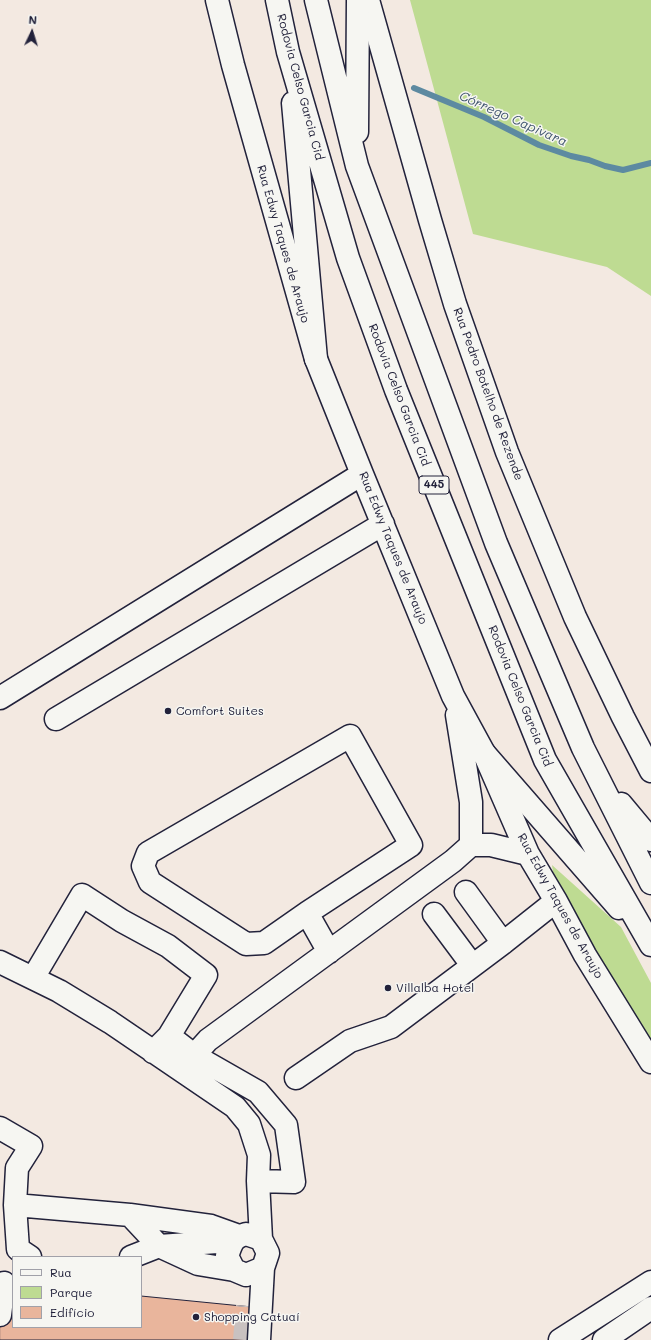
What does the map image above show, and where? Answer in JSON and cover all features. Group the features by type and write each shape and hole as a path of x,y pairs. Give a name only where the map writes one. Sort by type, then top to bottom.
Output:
{"main road":[{"name":"Rua Edwy Taques de Araujo","path":"217,0 233,65 316,359 362,474 453,696 484,754 528,854 556,901 585,955 651,1062"},
{"name":"Rodovia Celso Garcia Cid","path":"277,0 288,52 348,258 399,398 545,760 651,945"},
{"path":"316,0 357,166 496,543 583,748 651,883"},
{"path":"357,166 358,0"},
{"name":"Rua Pedro Botelho de Rezende","path":"368,0 453,297 507,452 575,617 623,717 651,771"},
{"path":"288,52 316,359"},
{"path":"0,698 362,474"},
{"path":"56,719 383,524"},
{"path":"453,696 471,802 471,845"},
{"path":"350,736 411,845 307,913 264,943 246,944 150,882 143,866 148,853 350,736"},
{"path":"484,754 651,945"},
{"path":"598,778 651,840"},
{"path":"188,1063 208,1040 453,861 471,845 491,845 528,854"},
{"path":"466,892 502,943"},
{"path":"33,978 82,895 122,921 168,946 206,975 169,1036 153,1052"},
{"path":"296,1078 350,1041 391,1027 556,901"},
{"path":"307,913 329,952"},
{"path":"434,914 472,965"},
{"path":"0,962 60,991 153,1052 188,1063 258,1092 286,1125 294,1182 258,1191"},
{"path":"169,1036 188,1063 235,1107 249,1124 259,1155 258,1191 244,1238 227,1256 248,1271 259,1340"},
{"path":"0,1128 31,1146 17,1168 15,1205 18,1250 28,1256"},
{"path":"15,1205 130,1215 211,1226 244,1238 268,1253 248,1271 247,1306"},
{"path":"130,1215 159,1246 198,1264 248,1271"},
{"path":"134,1256 159,1246 244,1238"},
{"path":"560,1340 651,1282"},
{"path":"0,1315 4,1283"},
{"path":"604,1340 651,1308"}],"green space":[{"path":"410,0 651,0 651,296 607,267 473,234"},
{"path":"552,865 621,927 651,983 651,1045 599,958 553,872"}],"building":[{"name":"Shopping Catuaí","path":"0,1282 12,1284 12,1328 142,1328 142,1296 252,1307 249,1340 0,1340"}],"waterway":[{"name":"Córrego Capivara","path":"414,88 484,117 539,145 571,156 623,170 651,163"}],"tunnel":[{"path":"244,1340 247,1306"}],"place":[{"name":"Comfort Suites","path":"168,711"},
{"name":"Villalba Hotel","path":"388,988"},
{"name":"Shopping Catuaí","path":"196,1317"}]}
